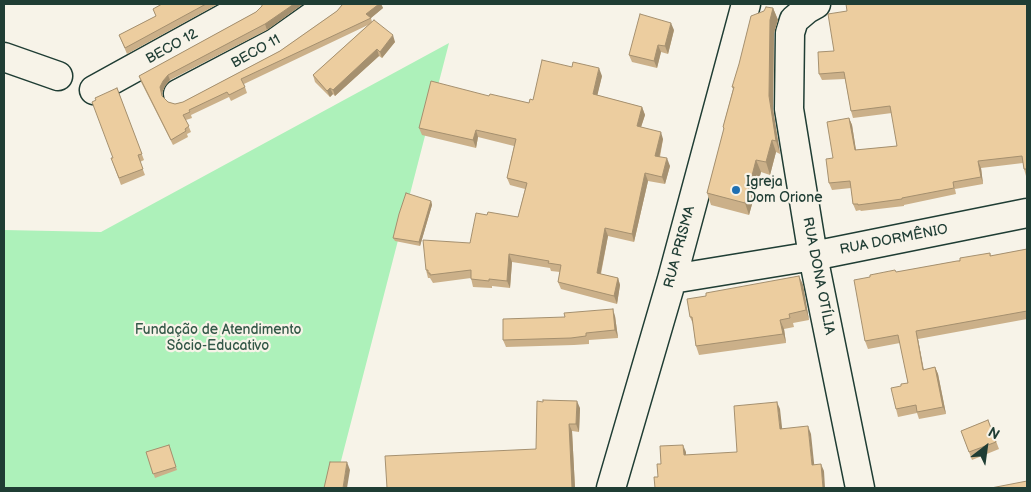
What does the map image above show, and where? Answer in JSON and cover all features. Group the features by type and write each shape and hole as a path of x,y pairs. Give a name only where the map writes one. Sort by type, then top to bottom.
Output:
{"street":[{"name":"BECO 12","path":"94,90 250,4"},
{"name":"RUA PRISMA","path":"611,488 672,279 746,4"},
{"name":"BECO 11","path":"178,94 275,43 327,5"},
{"name":"RUA DONA OTÍLIA","path":"811,6 794,20 790,33 789,109 813,256 860,488"},
{"path":"4,57 58,76"},
{"name":"RUA DORMÊNIO","path":"672,279 813,256 1027,213"}],"green space":[{"name":"Fundação de Atendimento Sócio-Educativo","path":"449,43 334,488 4,488 4,230 101,232"}],"building":[{"path":"162,4 206,4 125,48 119,35 156,16 153,9"},
{"path":"262,4 294,4 265,24 168,75 160,87 162,96 168,102 175,104 183,102 280,51 337,11 342,4 379,4 366,14 371,18 241,79 245,87 229,95 227,92 189,110 190,112 183,115 189,126 185,129 186,131 171,140 139,76 256,12"},
{"path":"846,4 1027,4 1027,169 1024,169 1022,156 978,161 981,177 953,182 954,188 902,199 858,205 853,204 850,181 829,183 826,159 833,158 827,122 849,118 855,150 897,146 890,106 851,111 844,72 819,74 818,52 834,51 828,14 847,11"},
{"path":"766,7 773,8 770,20 769,96 776,141 772,140 766,162 756,160 745,203 707,193 751,16 764,11"},
{"path":"640,14 671,23 665,46 658,45 654,61 629,55"},
{"path":"374,20 393,35 380,52 377,49 333,90 330,88 327,91 313,75"},
{"path":"542,60 572,67 573,62 599,68 593,94 642,107 637,126 661,132 655,156 667,158 662,177 645,173 632,234 605,228 597,273 618,278 614,296 558,282 561,265 509,254 507,281 471,279 471,270 430,275 428,270 426,270 423,240 470,243 476,213 487,215 488,212 518,217 527,183 507,178 516,139 476,130 473,140 419,128 431,81 489,96 490,94 529,103 530,99 533,100"},
{"path":"117,88 142,154 138,155 143,169 119,178 92,102 96,100 95,98"},
{"path":"406,193 431,201 419,242 393,238"},
{"path":"1027,249 1027,311 916,331 923,370 935,367 943,407 917,412 916,405 896,409 891,388 908,383 898,335 865,341 854,280 895,270 896,272 960,261 960,258 990,253 990,256"},
{"path":"799,276 806,310 789,314 790,318 780,320 783,334 696,346 692,317 690,317 687,299 706,296 706,293"},
{"path":"613,309 615,330 586,333 586,336 571,338 503,340 503,319 565,317 564,313"},
{"path":"543,400 577,401 576,424 569,424 572,488 387,488 385,456 536,449 537,401 543,402"},
{"path":"777,402 780,429 808,426 812,465 821,464 823,488 655,488 654,477 658,477 657,464 661,464 660,446 683,445 684,455 737,452 734,406"},
{"path":"988,420 996,442 969,452 961,431"},
{"path":"169,445 176,467 153,474 146,452"},
{"path":"330,462 347,462 343,488 324,488"},
{"path":"1027,481 1027,488 991,488"}],"place":[{"name":"Igreja Dom Orione","path":"736,190"}]}
